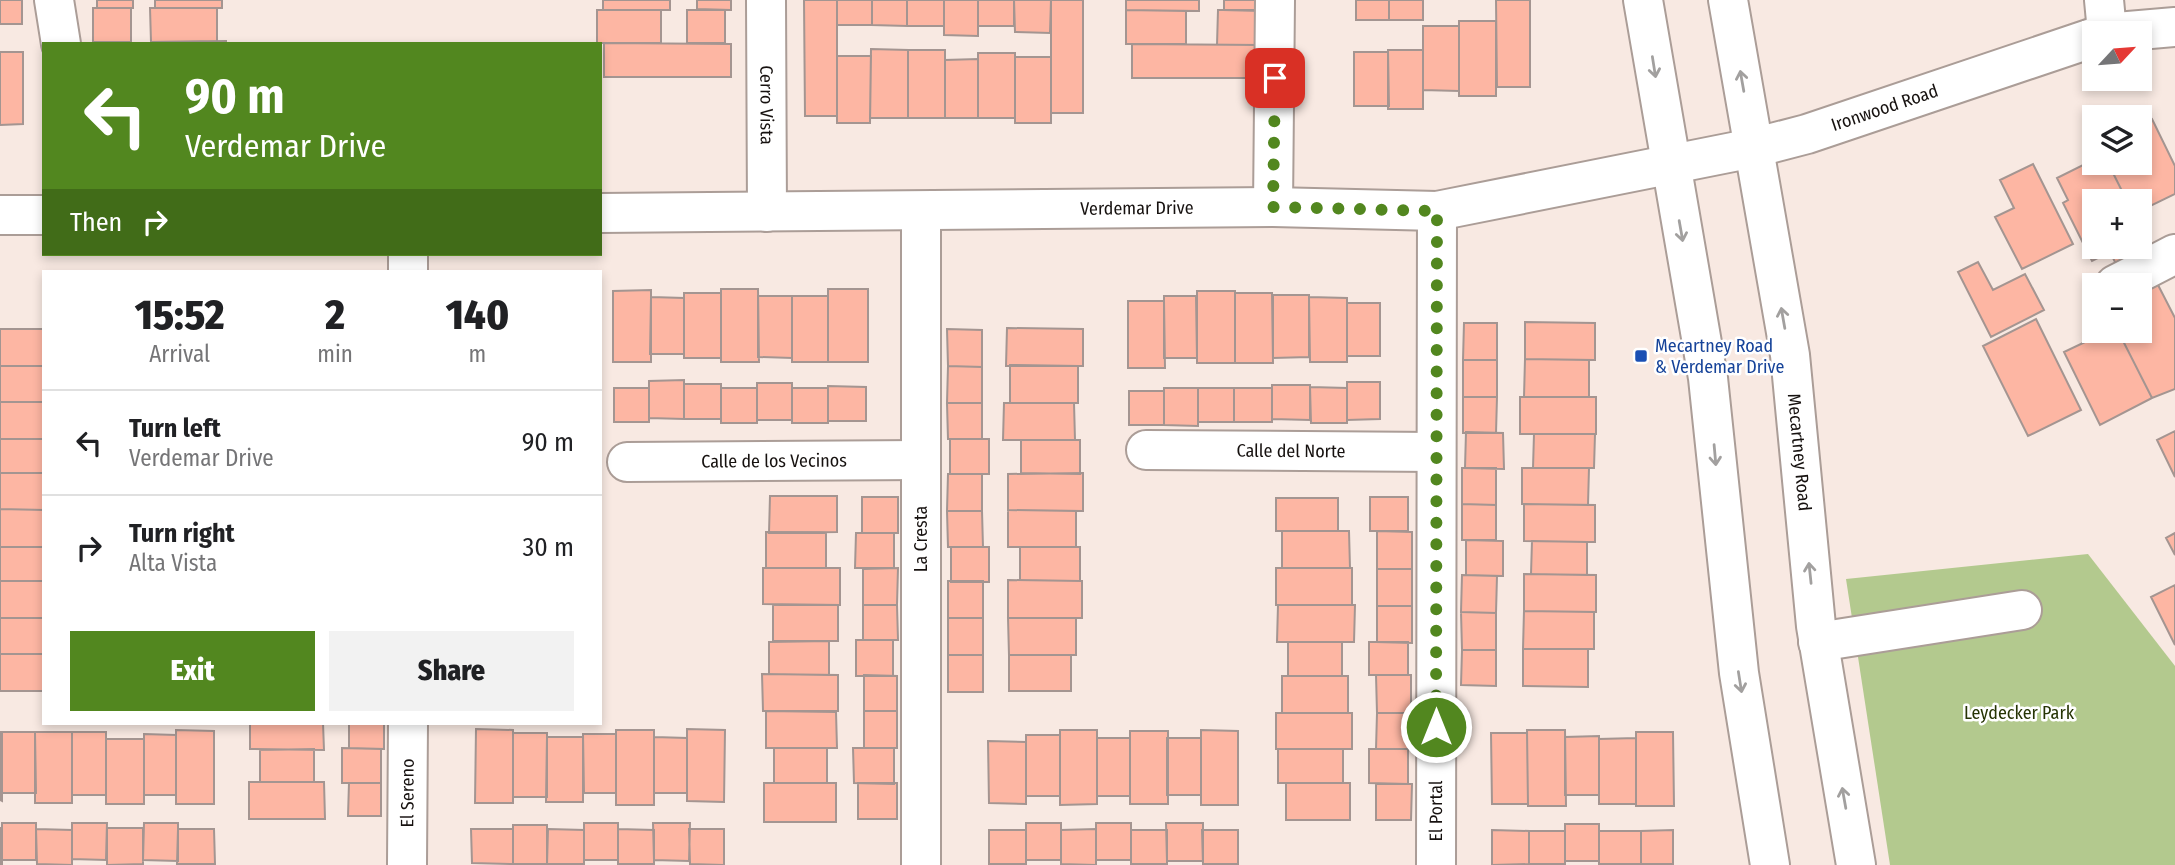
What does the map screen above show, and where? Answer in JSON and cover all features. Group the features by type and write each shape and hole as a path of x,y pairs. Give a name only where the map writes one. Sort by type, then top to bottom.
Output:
{"street":[{"path":"54,0 61,42"},
{"name":"Cerro Vista","path":"766,0 767,212"},
{"path":"1273,207 1275,0"},
{"path":"1643,0 1708,378 1739,673 1770,865"},
{"name":"Mecartney Road","path":"1728,0 1794,385 1818,642 1856,865"},
{"path":"2104,0 2105,21"},
{"path":"2152,29 2175,27"},
{"name":"Ironwood Road","path":"1669,163 1754,148 1807,134 2082,41"},
{"name":"Verdemar Drive","path":"602,213 1273,207 1437,211 1669,163"},
{"name":"El Portal","path":"1436,865 1437,211"},
{"name":"La Cresta","path":"920,865 921,212"},
{"path":"0,215 42,215"},
{"path":"2138,273 2175,254"},
{"name":"Calle del Norte","path":"1146,450 1436,452"},
{"name":"Calle de los Vecinos","path":"627,462 921,460"},
{"path":"1818,642 2022,610"},
{"name":"El Sereno","path":"407,865 408,725"}],"green space":[{"name":"Leydecker Park","path":"2088,554 2175,666 2175,865 1890,865 1846,579"}],"building":[{"path":"0,0 22,0 22,24 0,24"},
{"path":"97,0 133,0 133,8 97,8"},
{"path":"155,0 222,0 222,8 155,8"},
{"path":"603,0 670,0 670,10 603,10"},
{"path":"697,0 731,0 731,10 697,9"},
{"path":"804,0 837,0 837,116 805,116"},
{"path":"837,0 872,0 872,25 837,25"},
{"path":"872,0 907,0 907,26 872,25"},
{"path":"907,0 944,0 944,26 907,26"},
{"path":"944,0 978,0 978,36 944,35"},
{"path":"978,0 1014,0 1014,26 978,26"},
{"path":"1014,0 1051,0 1050,33 1015,32"},
{"path":"1051,0 1083,0 1083,113 1051,113"},
{"path":"1126,0 1199,0 1199,11 1126,10"},
{"path":"1224,0 1260,0 1260,11 1224,10"},
{"path":"1356,0 1389,0 1389,20 1356,20"},
{"path":"1389,0 1423,0 1423,20 1389,20"},
{"path":"1496,0 1530,0 1530,87 1497,87"},
{"path":"93,8 131,8 131,42 93,42"},
{"path":"150,8 217,8 217,41 151,42"},
{"path":"597,10 661,10 661,43 597,42"},
{"path":"687,10 725,10 725,43 687,43"},
{"path":"1126,10 1186,11 1186,44 1126,44"},
{"path":"1218,10 1256,10 1256,45 1217,45"},
{"path":"1459,21 1496,21 1496,96 1459,96"},
{"path":"1423,26 1459,26 1459,91 1423,90"},
{"path":"226,41 226,42 151,42"},
{"path":"604,43 731,44 731,77 604,77"},
{"path":"1132,44 1260,45 1260,78 1132,78"},
{"path":"871,49 908,50 908,118 870,118"},
{"path":"908,50 945,50 945,118 908,118"},
{"path":"1388,50 1423,50 1423,109 1388,109"},
{"path":"0,52 23,52 23,124 0,125"},
{"path":"1354,52 1388,52 1389,106 1354,106"},
{"path":"978,53 1015,53 1015,118 978,118"},
{"path":"837,56 871,56 870,123 837,123"},
{"path":"1015,57 1051,57 1051,123 1015,123"},
{"path":"978,59 978,118 945,118 945,60"},
{"path":"2152,119 2175,166 2175,194 2152,205 2152,189 2121,189 2114,175 2152,175"},
{"path":"2033,164 2073,244 2022,269 1995,217 2014,208 2000,180"},
{"path":"2082,166 2082,175 2114,175 2121,189 2082,189 2082,241 2063,203 2068,200 2057,178"},
{"path":"2114,259 2136,259 2118,268"},
{"path":"1978,262 1993,290 2025,274 2044,310 1991,337 1958,272"},
{"path":"2157,283 2175,318 2175,389 2152,398 2124,343 2152,343 2152,285"},
{"path":"721,289 758,289 759,362 721,362"},
{"path":"828,289 868,289 868,362 828,362"},
{"path":"651,290 651,362 613,362 613,291"},
{"path":"1197,291 1235,291 1235,363 1197,363"},
{"path":"684,293 721,293 721,358 684,358"},
{"path":"1235,293 1272,293 1273,363 1235,363"},
{"path":"1273,295 1309,295 1309,357 1273,358"},
{"path":"758,296 792,296 792,358 758,357"},
{"path":"792,296 828,296 828,362 792,362"},
{"path":"1164,296 1196,296 1197,358 1164,358"},
{"path":"651,297 684,298 684,354 650,354"},
{"path":"1309,297 1347,298 1347,362 1310,362"},
{"path":"1128,301 1164,301 1165,368 1128,368"},
{"path":"1347,303 1380,303 1380,356 1347,356"},
{"path":"2036,319 2081,410 2028,436 1983,346"},
{"path":"1525,322 1595,323 1595,360 1525,359"},
{"path":"1464,323 1497,323 1497,360 1463,360"},
{"path":"1007,328 1083,329 1083,366 1006,366"},
{"path":"0,329 42,329 42,366 0,366"},
{"path":"947,329 982,330 982,367 948,366"},
{"path":"2083,343 2124,343 2152,398 2100,425 2064,352"},
{"path":"1525,359 1589,360 1589,397 1524,397"},
{"path":"1463,360 1497,360 1497,397 1463,397"},
{"path":"1010,365 1078,366 1078,403 1010,403"},
{"path":"0,366 42,366 42,402 0,402"},
{"path":"948,366 982,367 982,403 947,403"},
{"path":"684,380 684,419 649,418 649,381"},
{"path":"1347,382 1380,382 1380,419 1347,420"},
{"path":"757,383 792,383 792,420 757,420"},
{"path":"684,384 721,384 721,419 684,419"},
{"path":"1272,385 1310,385 1310,420 1272,419"},
{"path":"828,386 866,387 866,421 828,421"},
{"path":"1310,387 1347,388 1347,423 1311,423"},
{"path":"614,388 649,388 649,422 614,422"},
{"path":"721,388 757,388 757,423 721,423"},
{"path":"792,388 828,388 828,423 792,423"},
{"path":"1164,388 1198,388 1198,426 1164,425"},
{"path":"1198,388 1234,388 1234,422 1198,422"},
{"path":"1234,388 1272,388 1272,422 1234,422"},
{"path":"1129,391 1164,391 1164,425 1129,425"},
{"path":"1463,397 1497,397 1496,433 1463,433"},
{"path":"1520,397 1596,397 1596,434 1520,434"},
{"path":"0,402 42,402 42,439 0,439"},
{"path":"947,403 982,403 982,439 948,439"},
{"path":"1004,403 1074,403 1075,440 1003,440"},
{"path":"2175,431 2175,477 2157,440"},
{"path":"1466,432 1503,433 1504,469 1465,468"},
{"path":"1534,434 1595,434 1594,468 1533,468"},
{"path":"0,439 42,439 42,473 0,473"},
{"path":"950,439 989,439 989,474 950,474"},
{"path":"1021,440 1080,440 1080,474 1021,473"},
{"path":"1462,468 1496,468 1496,505 1462,504"},
{"path":"1522,468 1589,468 1588,505 1522,504"},
{"path":"0,473 42,473 42,510 0,509"},
{"path":"1083,473 1083,511 1008,510 1008,474"},
{"path":"948,474 982,474 982,511 947,511"},
{"path":"770,496 837,496 837,532 769,533"},
{"path":"862,497 898,497 898,533 862,533"},
{"path":"1370,497 1408,497 1408,531 1370,531"},
{"path":"1276,498 1338,498 1338,531 1276,531"},
{"path":"1462,504 1496,505 1496,540 1462,540"},
{"path":"1524,504 1595,505 1595,542 1524,541"},
{"path":"0,509 42,510 42,547 0,547"},
{"path":"1008,510 1076,511 1076,547 1008,547"},
{"path":"947,511 982,511 983,547 948,547"},
{"path":"1282,531 1349,531 1350,568 1282,568"},
{"path":"1377,531 1412,532 1412,569 1377,569"},
{"path":"766,532 826,533 826,568 766,568"},
{"path":"856,533 894,533 894,568 855,568"},
{"path":"2175,533 2175,555 2166,538"},
{"path":"1466,540 1503,541 1503,576 1466,575"},
{"path":"1532,541 1587,542 1587,575 1531,574"},
{"path":"0,547 42,547 42,581 0,581"},
{"path":"951,547 989,547 989,582 951,582"},
{"path":"1020,547 1080,547 1080,581 1020,580"},
{"path":"763,568 840,568 840,605 763,604"},
{"path":"898,568 897,605 863,605 863,569"},
{"path":"1276,568 1352,568 1352,605 1276,605"},
{"path":"1377,569 1412,569 1412,606 1377,606"},
{"path":"1524,574 1596,575 1596,612 1524,611"},
{"path":"1462,575 1497,576 1496,613 1461,612"},
{"path":"1008,580 1082,581 1082,618 1008,618"},
{"path":"0,581 42,581 42,618 0,618"},
{"path":"948,581 983,581 983,618 948,618"},
{"path":"2175,585 2175,645 2151,597"},
{"path":"773,605 838,605 838,641 773,641"},
{"path":"863,605 897,605 898,640 863,640"},
{"path":"1278,605 1355,605 1354,642 1277,642"},
{"path":"1377,606 1412,606 1412,643 1377,642"},
{"path":"1524,611 1594,612 1594,649 1523,649"},
{"path":"1461,612 1496,613 1496,650 1462,650"},
{"path":"0,618 42,618 42,654 0,654"},
{"path":"948,618 983,618 983,655 948,655"},
{"path":"1008,618 1076,618 1076,655 1009,655"},
{"path":"856,640 893,640 893,676 856,676"},
{"path":"829,641 829,675 769,674 769,642"},
{"path":"1288,642 1342,642 1342,676 1288,676"},
{"path":"1369,642 1408,642 1408,675 1369,675"},
{"path":"1523,649 1588,649 1588,687 1523,686"},
{"path":"1462,650 1496,650 1496,686 1461,685"},
{"path":"0,654 42,654 42,691 0,691"},
{"path":"948,655 983,655 983,692 948,692"},
{"path":"1009,655 1071,655 1071,691 1009,691"},
{"path":"762,674 838,675 838,711 763,711"},
{"path":"864,675 897,676 897,711 864,711"},
{"path":"1376,675 1411,675 1411,713 1377,713"},
{"path":"1282,676 1348,676 1348,713 1282,713"},
{"path":"766,711 836,712 837,748 766,748"},
{"path":"864,711 897,711 897,748 864,748"},
{"path":"1276,713 1352,713 1352,749 1276,749"},
{"path":"1377,713 1411,713 1411,749 1376,749"},
{"path":"250,725 323,725 324,750 250,749"},
{"path":"349,725 384,725 384,749 349,748"},
{"path":"476,729 513,730 513,803 475,803"},
{"path":"687,729 725,730 724,802 687,801"},
{"path":"176,730 214,731 214,804 176,804"},
{"path":"616,730 654,730 654,805 616,805"},
{"path":"1060,730 1097,730 1097,804 1060,805"},
{"path":"1201,730 1238,731 1238,805 1201,805"},
{"path":"1527,730 1565,730 1566,806 1528,806"},
{"path":"1130,731 1168,731 1168,804 1130,804"},
{"path":"2,732 2,801 0,800"},
{"path":"2,732 35,732 36,793 2,793"},
{"path":"35,732 72,732 72,803 35,803"},
{"path":"72,732 106,732 106,795 72,795"},
{"path":"1636,732 1673,732 1674,806 1636,806"},
{"path":"513,733 547,733 547,797 513,797"},
{"path":"1491,733 1527,733 1528,804 1492,804"},
{"path":"144,734 176,735 176,795 144,795"},
{"path":"583,734 616,734 616,793 584,793"},
{"path":"1026,735 1060,735 1060,796 1026,796"},
{"path":"1599,736 1599,795 1565,795 1565,737"},
{"path":"547,737 583,737 583,802 546,802"},
{"path":"654,737 687,738 687,793 654,793"},
{"path":"1097,738 1130,738 1130,796 1097,796"},
{"path":"1167,738 1201,738 1201,795 1167,795"},
{"path":"1636,738 1636,804 1599,804 1599,739"},
{"path":"106,739 144,739 144,804 106,804"},
{"path":"988,741 1026,742 1026,804 989,803"},
{"path":"342,748 381,749 381,783 342,783"},
{"path":"774,748 827,748 827,783 774,783"},
{"path":"853,748 894,748 894,784 854,783"},
{"path":"314,749 314,782 260,782 260,750"},
{"path":"1278,749 1343,749 1343,783 1278,783"},
{"path":"1369,749 1408,749 1408,784 1369,783"},
{"path":"249,782 324,782 325,819 249,819"},
{"path":"349,783 381,783 381,816 348,816"},
{"path":"764,783 836,783 836,822 764,822"},
{"path":"858,783 897,783 897,819 858,819"},
{"path":"1286,783 1350,783 1350,820 1286,820"},
{"path":"1376,784 1412,784 1411,820 1376,820"},
{"path":"2,823 36,823 36,860 2,860"},
{"path":"72,823 107,823 106,860 72,859"},
{"path":"144,823 178,823 178,861 143,860"},
{"path":"584,823 618,823 618,860 584,860"},
{"path":"653,823 690,823 689,861 654,860"},
{"path":"1026,823 1061,823 1061,860 1026,860"},
{"path":"1096,823 1131,823 1131,860 1096,860"},
{"path":"1166,823 1203,823 1203,861 1167,861"},
{"path":"1565,824 1599,824 1599,861 1565,861"},
{"path":"513,825 547,825 547,864 513,864"},
{"path":"2,828 2,864 0,864"},
{"path":"107,828 143,828 143,864 107,865"},
{"path":"36,829 72,830 72,865 37,864"},
{"path":"178,829 214,829 215,864 177,864"},
{"path":"471,829 513,829 513,864 472,863"},
{"path":"548,829 584,830 584,864 547,864"},
{"path":"618,829 654,830 654,864 618,864"},
{"path":"689,829 724,829 724,865 690,864"},
{"path":"1096,829 1096,865 1061,864 1061,830"},
{"path":"989,830 1026,830 1026,864 989,864"},
{"path":"1131,830 1167,830 1167,864 1131,864"},
{"path":"1202,830 1238,830 1238,864 1203,864"},
{"path":"1492,830 1529,831 1529,864 1492,865"},
{"path":"1673,830 1673,864 1641,864 1641,831"},
{"path":"1529,831 1565,831 1565,864 1529,864"},
{"path":"1599,831 1641,831 1641,864 1599,864"}],"place":[{"name":"Mecartney Road & Verdemar Drive","path":"1641,356"}],"route":[{"path":"1275,78 1273,207 1437,211 1436,727"}]}
